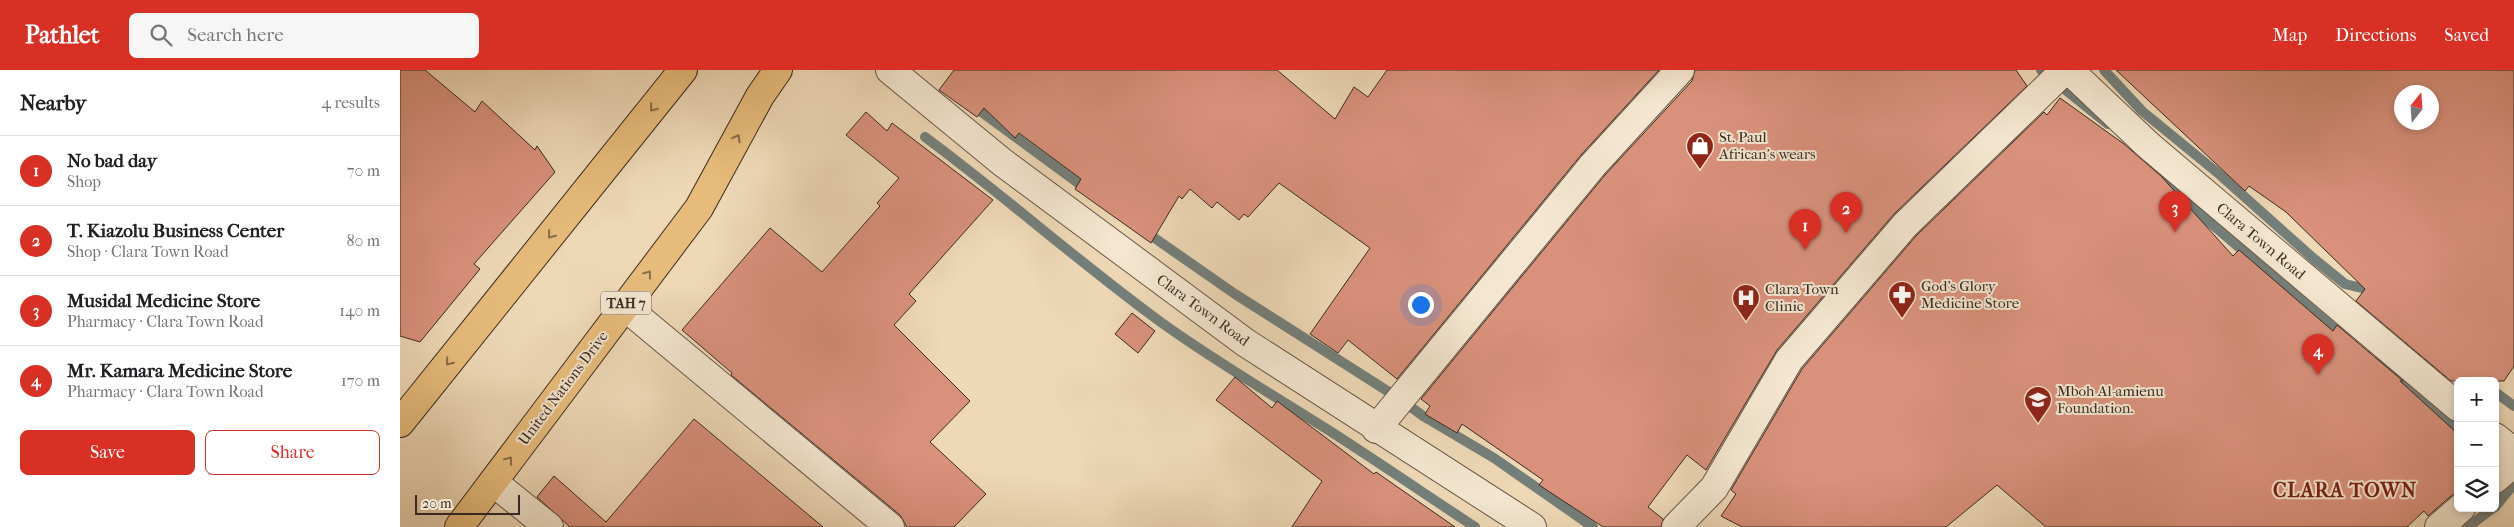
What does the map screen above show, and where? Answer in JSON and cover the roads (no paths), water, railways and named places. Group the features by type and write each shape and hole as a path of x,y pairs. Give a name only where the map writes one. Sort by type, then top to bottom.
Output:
{"highway":[{"path":"400,423 683,70"},
{"name":"United Nations Drive","path":"459,527 699,208 760,96 778,70"}],"street":[{"name":"Clara Town Road","path":"890,70 1002,162 1231,331 1380,424 1532,527"},
{"path":"1380,424 1593,165 1680,70"},
{"path":"1676,527 1714,488 1789,360 1906,225 2065,70"},
{"name":"Clara Town Road","path":"2069,70 2148,145 2454,404"},
{"path":"624,306 890,527"},
{"path":"2499,440 2514,452"},
{"path":"2499,476 2514,463"},
{"path":"493,482 549,527"},
{"path":"2439,527 2456,512"}],"waterway":[{"path":"2041,70 2108,124"},
{"path":"2104,70 2142,111 2219,174 2313,258 2345,284 2370,290 2377,295"},
{"path":"972,105 1089,191"},
{"path":"925,137 1102,277 1183,338 1475,527"},
{"path":"2153,166 2207,220 2343,336"},
{"path":"1143,230 1235,294 1400,399 1423,416 1494,458 1593,527"},
{"path":"2376,363 2390,369 2454,426"},
{"path":"2499,395 2514,406"},
{"path":"2499,502 2514,484"},
{"path":"2468,527 2488,512"}],"place":[{"name":"St. Paul African's wears","path":"1700,170"},
{"name":"Musidal Medicine Store","path":"2175,232"},
{"name":"T. Kiazolu Business Center","path":"1846,233"},
{"name":"No bad day","path":"1805,250"},
{"name":"God's Glory Medicine Store","path":"1902,319"},
{"name":"Clara Town Clinic","path":"1746,322"},
{"name":"Mr. Kamara Medicine Store","path":"2318,375"},
{"name":"Mboh Al-amienu Foundation.","path":"2038,424"}],"district":[{"name":"CLARA TOWN","path":"2345,490"}]}
